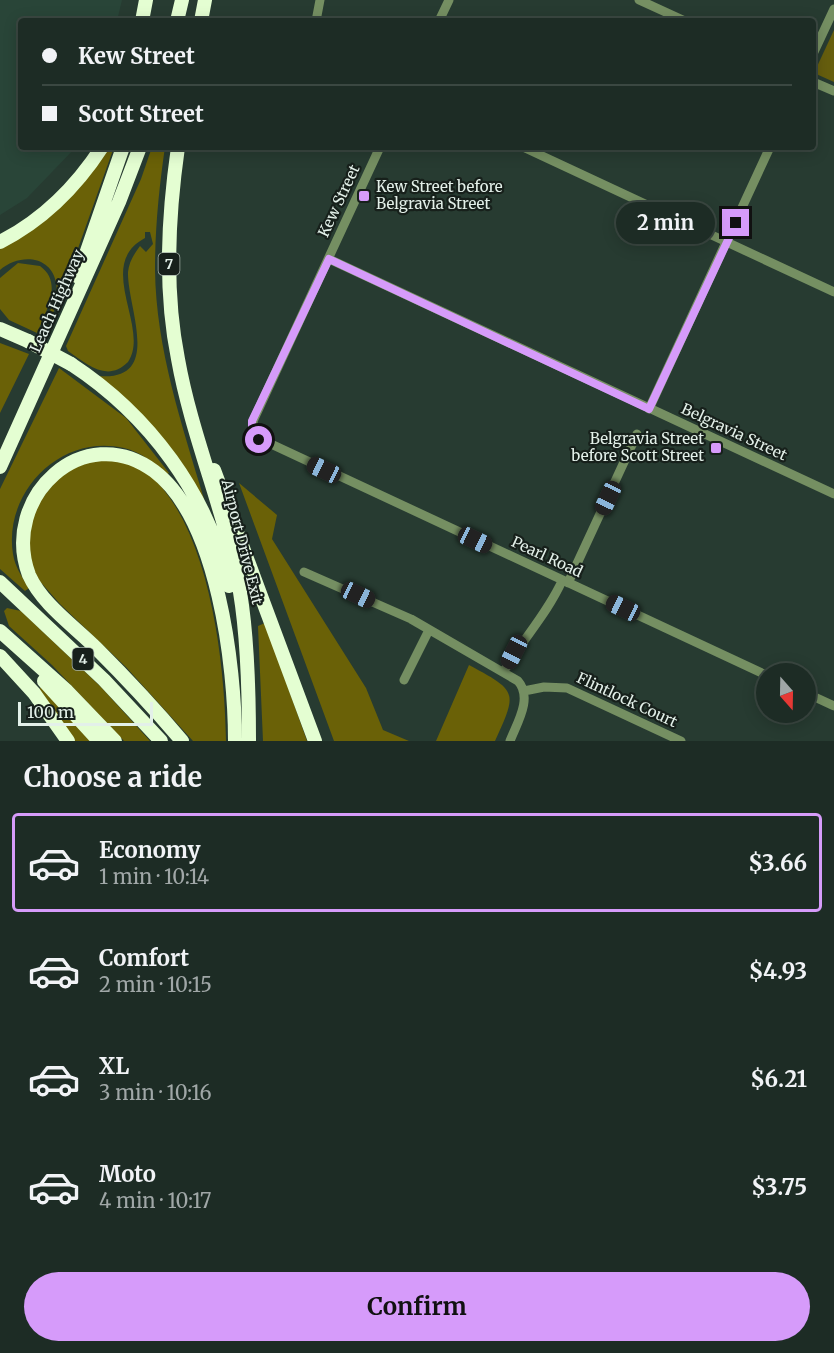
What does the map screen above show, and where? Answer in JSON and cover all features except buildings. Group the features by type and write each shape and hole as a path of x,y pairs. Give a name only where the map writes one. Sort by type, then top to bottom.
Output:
{"highway":[{"path":"143,18 146,0"},
{"path":"151,18 153,0"},
{"path":"178,18 182,0"},
{"path":"202,18 205,0"},
{"path":"0,242 31,224 66,194 100,150"},
{"path":"68,317 82,262 122,150"},
{"name":"Leach Highway","path":"0,467 119,202 139,150"},
{"name":"7","path":"178,150 169,223 169,262 178,360 194,424"},
{"path":"0,329 28,340 71,364 116,397 135,415 166,452 190,488 212,534 227,574 246,661"},
{"path":"194,424 228,501 315,741"},
{"name":"Airport Drive Exit","path":"194,424 236,575 246,661 249,741"},
{"path":"182,741 115,667 43,596 28,573 21,540 26,511 40,485 69,462 105,454 127,458 152,470 166,481 182,502 211,571 225,621 234,680 235,741"},
{"name":"4","path":"0,582 95,672 161,741"},
{"path":"0,632 99,741"},
{"name":"4","path":"0,632 67,691 115,741"},
{"path":"0,657 34,693 68,741"}],"street":[{"path":"317,18 320,0"},
{"path":"440,18 449,0"},
{"path":"639,0 678,18"},
{"path":"816,48 834,9"},
{"path":"816,83 834,92"},
{"name":"Kew Street","path":"252,432 252,421 379,150"},
{"path":"529,150 834,292"},
{"path":"649,409 769,150"},
{"name":"Belgravia Street","path":"329,259 834,494"},
{"name":"Pearl Road","path":"252,432 259,440 756,670"},
{"path":"504,672 514,652 547,610 565,582 637,434"},
{"path":"304,572 429,630 521,683 524,691 523,706 510,741"},
{"path":"404,680 429,630"},
{"name":"Flintlock Court","path":"524,691 544,687 567,688 681,741"},
{"path":"816,698 834,706"}],"shaded area":[{"path":"0,0 122,0 118,18 18,18 18,150 73,150 27,198 0,215"},
{"path":"834,30 834,82 816,74 816,69"},
{"path":"104,150 113,150 65,285 43,336 45,323 56,296 57,289 53,273 40,262 24,259 15,261 0,270 0,247"},
{"path":"151,150 165,150 155,255 156,299 165,358 204,499 202,500 98,376 118,375 130,367 136,355 137,339 128,272 132,258 140,246 146,252 153,244 150,232 145,232 145,238 131,250 124,264 123,280 133,332 133,348 128,362 112,371 97,369 68,351 66,346 141,179"},
{"path":"18,263 40,266 51,281 52,289 48,307 37,333 9,320 0,309 0,278"},
{"path":"0,343 29,354 0,413"},
{"path":"59,368 126,418 169,473 167,474 136,452 124,448 101,446 79,450 59,459 41,472 27,489 17,509 12,531 14,559 29,588 25,591 0,569 0,489"},
{"path":"97,459 140,467 167,494 185,524 210,596 222,674 226,741 193,741 126,667 60,604 37,578 27,556 30,513 64,471"},
{"path":"239,483 277,515 272,539 366,688 383,730 409,741 334,741"},
{"path":"7,608 21,611 101,687 150,741 124,741 52,665 9,626 4,611"},
{"path":"265,623 307,741 263,741 258,626"},
{"path":"469,665 497,681 509,694 510,702 495,741 436,741"},
{"path":"41,687 90,741 74,741 38,691"}],"place":[{"name":"Kew Street before Belgravia Street","path":"364,196"},
{"name":"Belgravia Street before Scott Street","path":"716,448"}],"route":[{"path":"259,440 252,432 252,421 329,259 649,409 736,223"}]}
